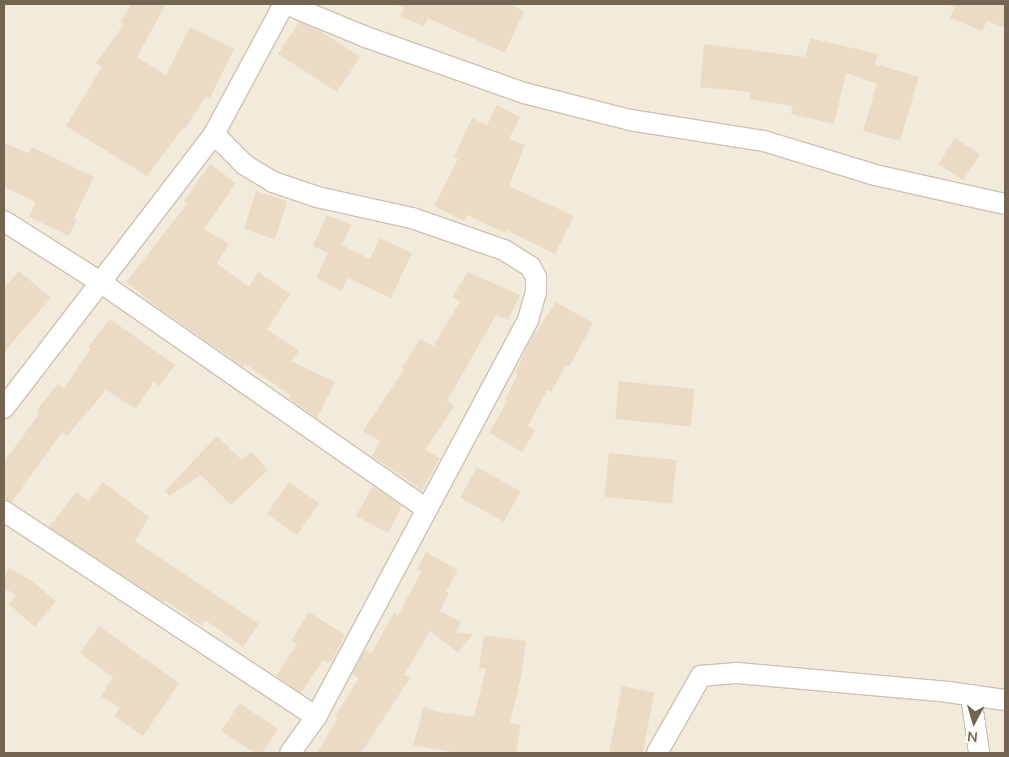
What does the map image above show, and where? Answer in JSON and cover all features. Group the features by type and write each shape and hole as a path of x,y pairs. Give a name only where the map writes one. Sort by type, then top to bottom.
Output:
{"street":[{"path":"4,408 214,134 285,4 366,37 524,93 630,120 764,141 875,175 1005,204"},
{"path":"214,134 245,165 273,182 317,197 412,218 504,250 530,266 536,277 536,292 528,320 316,717 290,753"},
{"path":"4,222 100,282 428,509"},
{"path":"4,511 316,717"},
{"path":"657,753 701,676 737,673 971,695 1005,700"},
{"path":"971,695 979,753"}],"shaded area":[{"path":"4,4 1005,4 1005,753 4,753"}],"building":[{"path":"131,4 166,4 137,57 166,75 190,27 234,49 210,98 206,96 185,129 183,128 147,176 66,126 102,67 96,63 124,24 121,22"},
{"path":"395,4 508,4 524,11 505,53 428,18 424,26 400,16 404,8"},
{"path":"947,4 1005,4 1005,28 987,21 982,31 950,18 954,7"},
{"path":"299,22 319,30 360,57 337,92 278,54"},
{"path":"810,38 878,54 875,64 919,77 900,141 863,131 877,84 846,73 834,124 791,114 793,106 749,99 750,92 700,87 704,44 805,57"},
{"path":"497,105 520,117 509,139 525,145 509,186 574,216 555,254 506,230 505,233 467,215 464,221 434,206 458,159 454,157 472,118 487,125"},
{"path":"955,138 980,154 963,180 938,164"},
{"path":"4,143 28,153 32,147 94,177 74,218 77,220 69,236 29,217 36,202 4,187"},
{"path":"210,164 236,183 204,229 229,244 217,263 249,287 258,272 290,294 267,329 299,351 291,361 335,382 317,418 288,398 290,395 245,364 243,367 157,307 126,282 188,203 184,201"},
{"path":"256,191 287,201 275,239 244,229"},
{"path":"327,215 351,225 342,245 370,259 380,238 412,253 391,298 348,278 342,291 316,278 328,253 313,246"},
{"path":"19,271 51,298 4,352 4,288"},
{"path":"468,272 520,295 508,320 496,315 447,401 454,406 425,450 440,458 422,490 372,456 380,441 363,431 404,369 402,368 420,339 433,346 460,302 452,297"},
{"path":"556,302 593,323 569,367 566,365 551,392 547,390 528,426 535,430 522,452 489,433 508,400 505,399 518,374 515,373 531,339"},
{"path":"110,319 175,365 159,386 154,381 136,409 106,390 67,436 62,432 12,502 4,499 4,462 39,414 36,411 58,384 64,389 90,349 88,347"},
{"path":"619,381 695,389 691,427 615,419"},
{"path":"217,436 242,460 251,451 268,470 231,505 201,475 169,496 165,491"},
{"path":"609,453 677,460 672,504 604,497"},
{"path":"477,467 521,491 504,522 460,498"},
{"path":"103,482 149,517 135,541 259,624 243,647 205,620 202,626 164,600 163,602 49,527 76,492 88,501"},
{"path":"289,482 319,503 297,535 267,514"},
{"path":"373,486 402,506 388,533 356,516"},
{"path":"426,552 458,570 446,591 449,593 440,611 461,622 456,632 473,634 458,653 430,631 404,675 410,678 361,753 317,753 338,718 335,716 359,678 352,674 365,650 371,654 394,613 398,615 422,571 417,569"},
{"path":"9,568 33,582 56,601 35,627 9,604 16,595 4,588 4,577"},
{"path":"309,612 345,635 332,661 330,660 328,663 323,660 301,693 276,676 297,644 291,641"},
{"path":"99,626 179,683 143,736 114,716 120,708 101,696 113,677 80,653"},
{"path":"484,635 526,641 521,677 510,723 521,725 516,753 458,753 413,745 424,706 434,711 474,717 486,669 479,668"},
{"path":"622,686 654,692 643,753 609,753"},
{"path":"240,703 278,729 262,753 255,753 221,731"}]}
